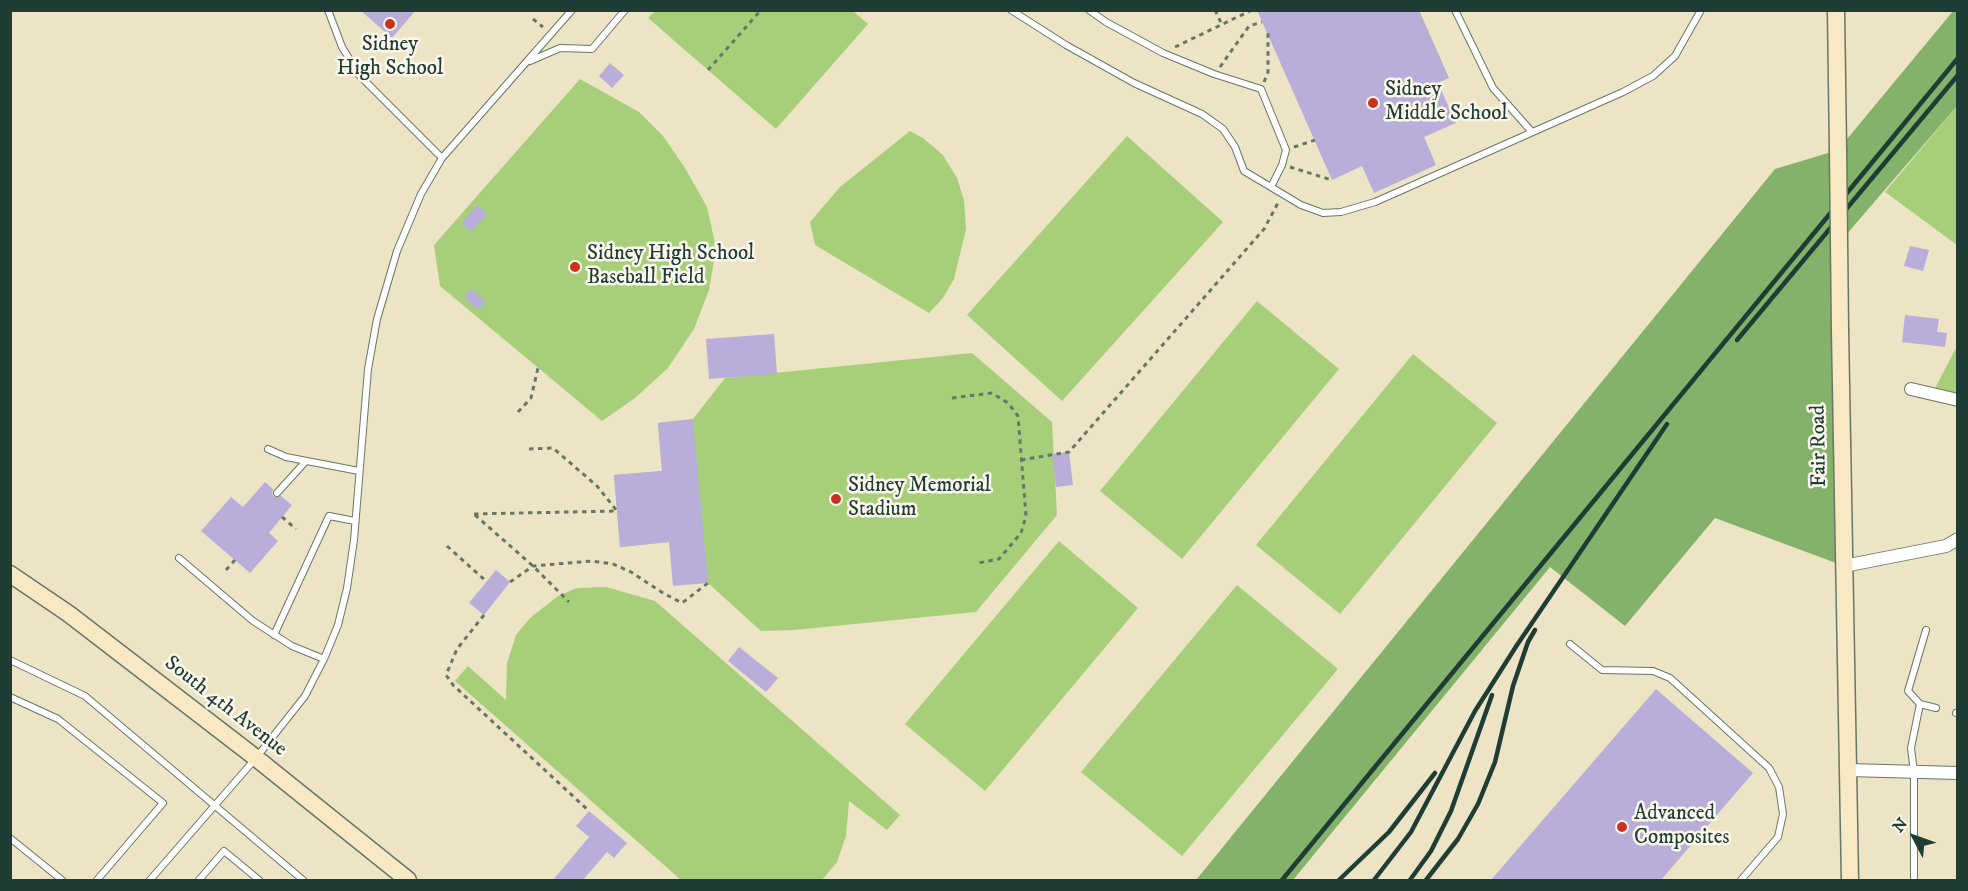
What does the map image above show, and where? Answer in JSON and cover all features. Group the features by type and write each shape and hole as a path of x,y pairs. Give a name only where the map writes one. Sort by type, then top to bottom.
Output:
{"main road":[{"name":"Fair Road","path":"1836,10 1850,880"},
{"name":"South 4th Avenue","path":"10,574 69,614 256,758 408,880"}],"street":[{"path":"1911,389 1957,399"},
{"path":"1844,566 1946,546 1958,538"},
{"path":"1848,770 1957,771"}],"lane":[{"path":"328,10 342,47 359,75 442,158"},
{"path":"150,880 256,758 305,696 324,659 338,624 346,588 355,521 368,369 384,290 397,251 421,194 442,158 572,10"},
{"path":"526,62 560,48 592,49 625,10"},
{"path":"1011,10 1066,45 1134,83 1202,114 1223,129 1235,147 1244,171 1301,205 1323,213 1341,212 1375,202 1623,92 1653,76 1675,56 1701,10"},
{"path":"1089,10 1106,22 1163,53 1214,74 1262,89 1286,150 1282,165 1271,187"},
{"path":"1455,10 1493,88 1532,132"},
{"path":"268,449 286,457 359,471"},
{"path":"277,493 306,460"},
{"path":"274,634 329,516 355,521"},
{"path":"179,558 253,621 292,646 324,659"},
{"path":"1926,630 1908,692 1920,704 1936,708"},
{"path":"1570,644 1602,670 1653,671 1670,678 1769,768 1779,786 1783,814 1778,837 1741,880"},
{"path":"10,660 85,696 303,880"},
{"path":"10,697 58,719 163,803 97,880"},
{"path":"1914,880 1914,772 1911,748 1920,704"},
{"path":"10,838 62,880"},
{"path":"199,880 224,851 259,880"}],"path":[{"path":"708,70 761,10"},
{"path":"1215,10 1221,25"},
{"path":"1163,53 1252,10"},
{"path":"1214,74 1249,26 1262,21"},
{"path":"1262,89 1268,72 1268,33"},
{"path":"1286,150 1315,140"},
{"path":"1282,165 1332,180"},
{"path":"1021,460 1069,452 1264,229 1283,194"},
{"path":"518,412 531,398 538,368"},
{"path":"952,398 992,393 1008,404 1018,416 1026,516 1020,533 999,559 978,563"},
{"path":"529,449 553,448 597,486 617,511 474,514 570,602"},
{"path":"282,517 296,529"},
{"path":"447,546 486,581"},
{"path":"226,570 235,560"},
{"path":"510,582 533,566 592,561 613,564 631,572 663,594 682,603 708,583"},
{"path":"484,615 457,649 446,675 453,686 589,811"}],"green space":[{"path":"655,11 853,11 868,24 776,129 648,18"},
{"path":"1953,11 1957,11 1957,106 1839,243 1844,566 1715,518 1625,626 1550,567 1293,880 1196,880 1775,169 1838,150"},
{"name":"Sidney High School Baseball Field","path":"580,79 639,112 663,136 685,168 707,207 716,248 709,290 694,329 668,368 635,398 602,421 440,286 434,245"},
{"path":"1957,106 1957,245 1885,192"},
{"path":"910,131 923,138 943,155 957,178 964,200 966,229 954,279 943,298 929,313 815,245 810,222 840,187"},
{"path":"1127,136 1223,222 1062,401 967,315"},
{"path":"1257,301 1339,369 1182,559 1100,491"},
{"path":"1957,346 1957,400 1932,394"},
{"name":"Sidney Memorial Stadium","path":"972,353 1052,422 1057,515 976,612 794,630 761,631 708,583 669,542 620,547 614,475 662,471 658,423 693,419 725,378"},
{"path":"1413,354 1497,423 1340,614 1256,545"},
{"path":"1059,541 1138,608 985,791 905,724"},
{"path":"1237,585 1338,669 1182,856 1081,772"},
{"path":"606,587 655,601 900,815 887,830 849,801 846,836 837,862 822,880 681,880 455,681 468,666 506,700 507,663 516,635 530,618 558,596 577,588"}],"building":[{"name":"Sidney High School","path":"360,10 416,10 392,38"},
{"name":"Sidney Middle School","path":"1257,10 1419,10 1449,78 1438,83 1456,123 1424,137 1436,165 1374,193 1362,166 1332,180"},
{"path":"610,63 624,75 612,88 599,76"},
{"path":"477,205 487,214 471,232 461,223"},
{"path":"1910,246 1929,250 1923,271 1904,266"},
{"path":"472,289 486,302 478,310 464,297"},
{"path":"1905,315 1939,319 1937,332 1947,333 1945,347 1902,342"},
{"path":"774,334 777,374 709,379 706,339"},
{"path":"693,419 708,583 673,586 669,542 620,547 614,475 662,471 658,423"},
{"path":"1069,452 1073,485 1056,487 1052,454"},
{"path":"265,482 273,489 274,497 281,496 292,505 269,533 278,541 250,573 201,531 231,497 243,507"},
{"path":"496,570 510,582 484,615 469,603"},
{"path":"739,647 778,678 766,692 728,661"},
{"name":"Advanced Composites","path":"1656,689 1753,773 1661,880 1491,880"},
{"path":"589,811 627,843 614,858 607,852 583,880 553,880 589,837 576,826"}],"railway":[{"path":"1282,880 1958,58"},
{"path":"1737,340 1958,75"},
{"path":"1374,880 1411,832 1475,711 1517,645 1667,424"},
{"path":"1426,880 1458,839 1478,804 1495,762 1513,686 1528,642 1535,630"},
{"path":"1410,880 1431,851 1451,811 1492,695"},
{"path":"1339,880 1389,832 1435,773"}],"place":[{"name":"Sidney High School","path":"390,24"},
{"name":"Sidney Middle School","path":"1373,103"},
{"name":"Sidney High School Baseball Field","path":"575,267"},
{"name":"Sidney Memorial Stadium","path":"836,499"},
{"name":"Advanced Composites","path":"1622,827"}]}
